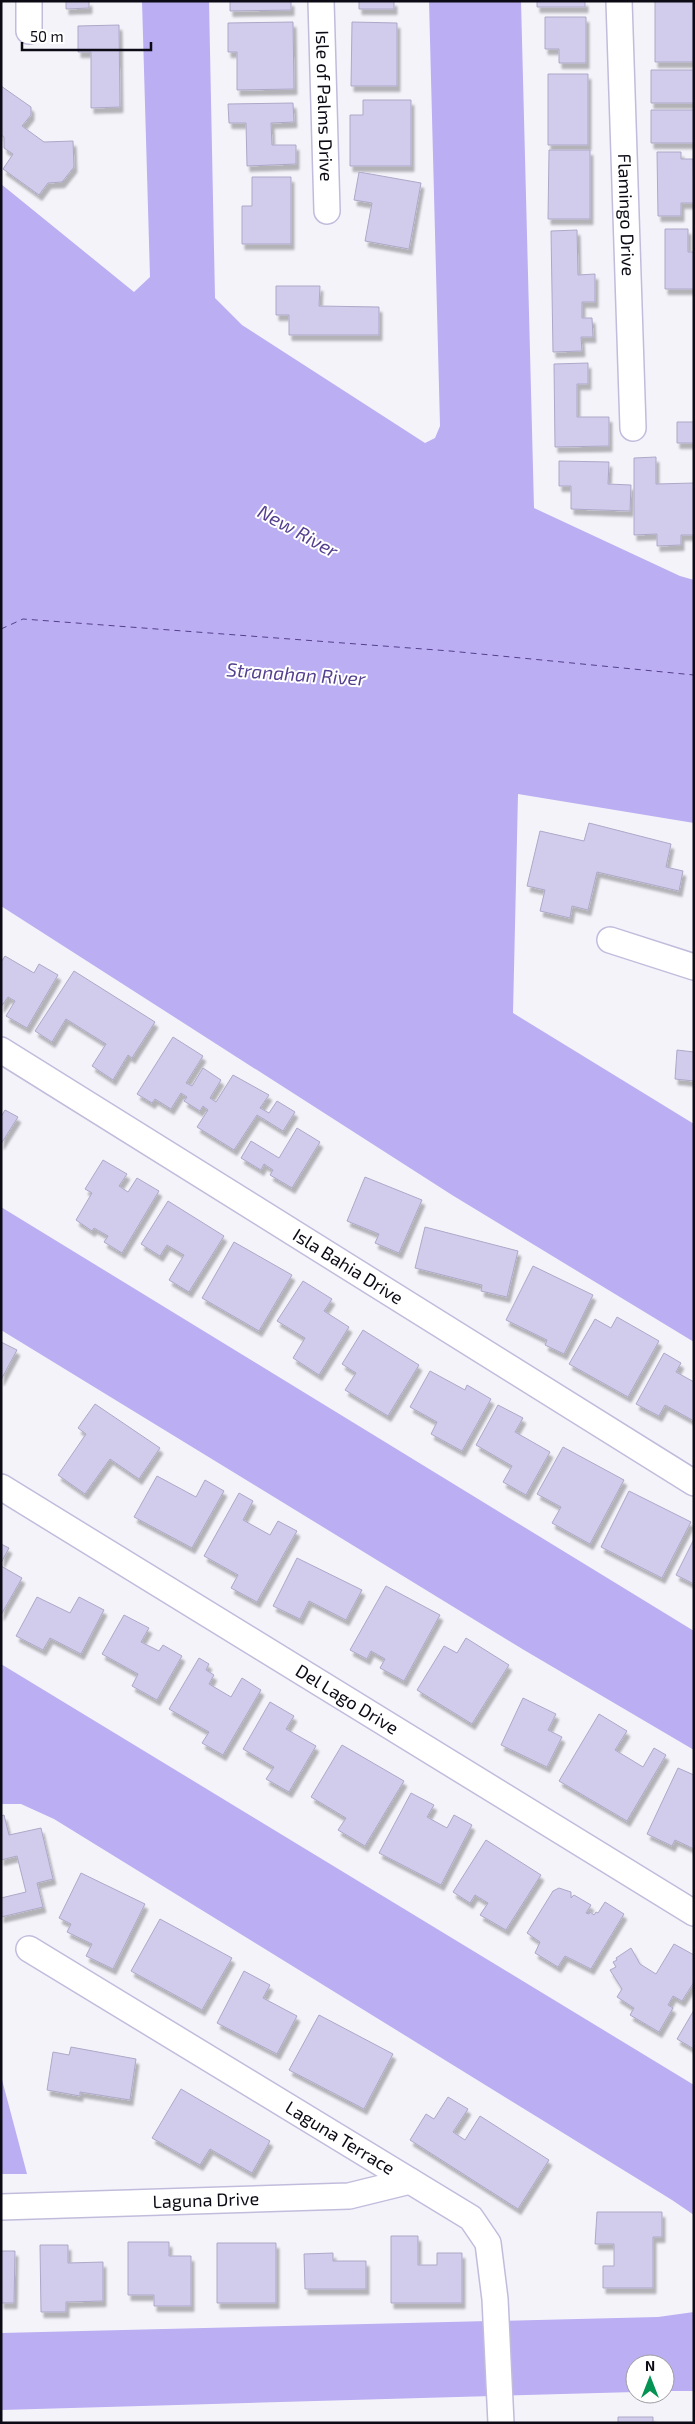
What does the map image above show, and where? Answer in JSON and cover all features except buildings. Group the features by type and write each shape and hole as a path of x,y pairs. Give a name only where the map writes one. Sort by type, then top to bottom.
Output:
{"street":[{"path":"29,1 29,31"},
{"name":"Isle of Palms Drive","path":"322,1 327,212"},
{"name":"Flamingo Drive","path":"619,1 632,428"},
{"path":"610,940 694,967"},
{"name":"Isla Bahia Drive","path":"1,1050 694,1483"},
{"name":"Del Lago Drive","path":"1,1487 694,1913"},
{"name":"Laguna Terrace","path":"29,1949 471,2218 488,2243 495,2299 501,2418"},
{"name":"Laguna Drive","path":"1,2207 350,2196 410,2181"}],"water":[{"path":"142,1 209,1 215,298 242,325 425,443 435,438 440,426 429,1 521,1 534,508 680,576 694,580 694,823 518,794 513,1013 694,1124 694,1342 452,1195 1,906 1,184 134,292 150,277"},
{"path":"1,1207 694,1631 694,1750 524,1650 1,1330"},
{"path":"1,1664 694,2085 694,2215 54,1819 21,1804 1,1804"},
{"path":"1,2076 27,2174 1,2174"},
{"path":"694,2312 694,2391 675,2391 675,2354 625,2354 625,2392 1,2410 1,2333 658,2317"}],"ferry route":[{"path":"1,629 23,619 450,651 694,675"}],"water label":[{"name":"New River","path":"298,531"},
{"name":"Stranahan River","path":"296,674"}]}
